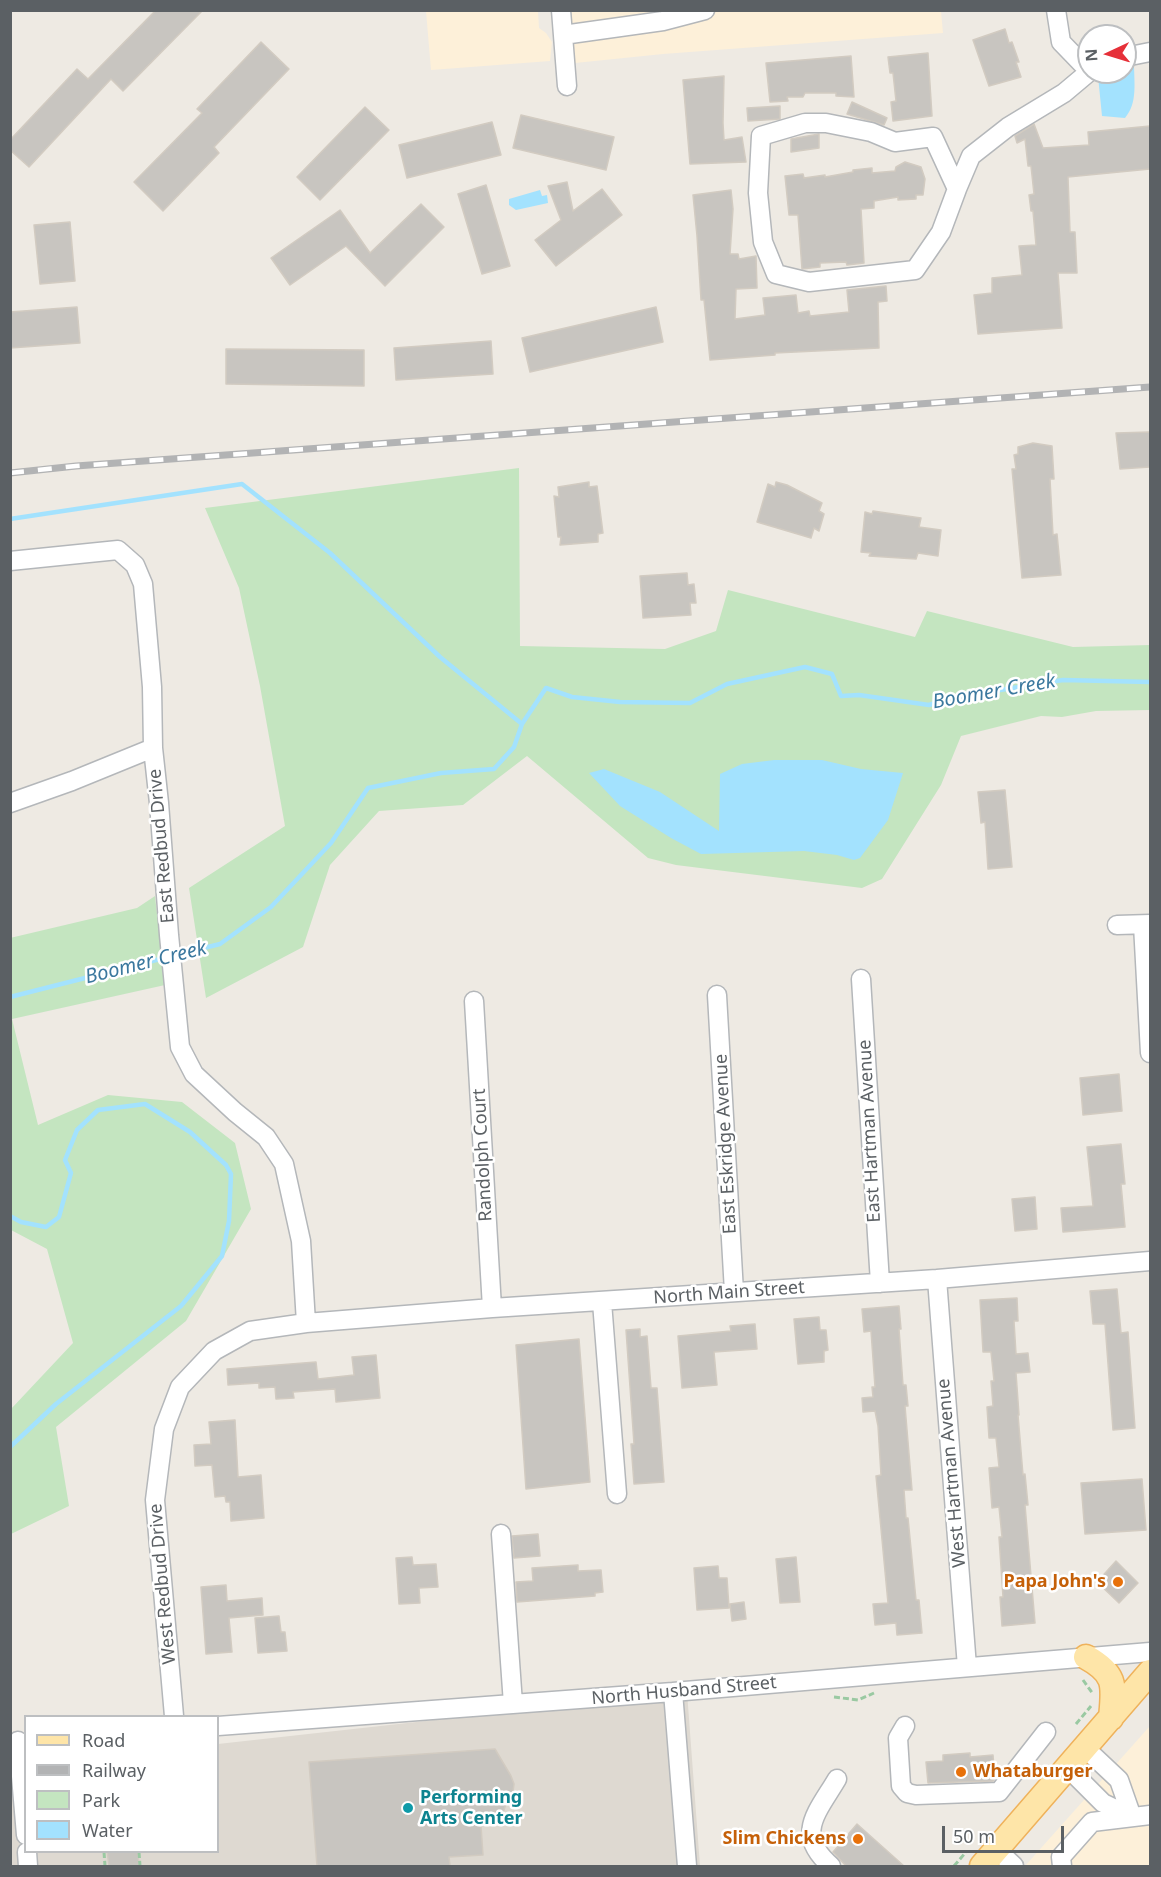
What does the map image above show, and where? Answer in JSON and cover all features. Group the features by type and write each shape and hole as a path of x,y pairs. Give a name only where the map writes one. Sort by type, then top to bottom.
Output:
{"main road":[{"path":"1082,1665 1099,1664 1109,1674 1113,1696 1111,1718"},
{"path":"982,1855 1068,1768 1150,1672"}],"street":[{"path":"561,10 567,86"},
{"path":"563,35 663,21 705,10"},
{"path":"1056,10 1061,42 1077,59"},
{"path":"957,189 933,137 895,142 872,132 826,123 805,123 761,136 758,194 763,242 776,274 809,282 915,270 941,232 971,156 1008,127 1064,93 1077,82"},
{"name":"East Redbud Drive","path":"10,561 118,550 135,565 143,584 152,687 153,748 180,1047 194,1074 266,1137 284,1164 301,1241 306,1323"},
{"path":"10,803 153,748"},
{"path":"1117,925 1147,924 1150,1053"},
{"name":"East Hartman Avenue","path":"861,979 879,1283"},
{"name":"East Eskridge Avenue","path":"717,995 734,1292"},
{"name":"Randolph Court","path":"474,1001 492,1308"},
{"name":"North Main Street","path":"306,1323 492,1308 937,1280 1150,1261"},
{"name":"West Hartman Avenue","path":"937,1280 968,1667"},
{"path":"602,1302 617,1494"},
{"name":"West Redbud Drive","path":"174,1715 155,1500 164,1429 180,1387 214,1351 250,1331 306,1323"},
{"path":"501,1534 513,1704"},
{"name":"North Husband Street","path":"219,1726 674,1692 968,1667 1082,1665 1150,1652"},
{"path":"674,1692 687,1866"},
{"path":"905,1726 898,1738 901,1786 907,1793 916,1795 999,1792 1046,1732"},
{"path":"18,1741 24,1812"},
{"path":"1085,1748 1119,1780 1132,1817"},
{"path":"1068,1768 1103,1803 1132,1817"},
{"path":"831,1866 818,1855 812,1842 812,1822 837,1779"},
{"path":"1062,1866 1061,1857 1092,1822 1150,1815"},
{"path":"982,1855 1014,1866"}],"path":[{"path":"1075,1726 1097,1700 1082,1665"},
{"path":"834,1697 858,1700 880,1690"},
{"path":"954,1866 982,1855"}],"shaded area":[{"path":"426,11 538,11 539,28 552,42 550,61 431,70"},
{"path":"570,11 941,11 943,33 663,54 575,63"},
{"path":"687,1692 700,1866 11,1866 10,1768 24,1766 24,1853 219,1853 219,1744"},
{"path":"1150,1726 1150,1866 1025,1866"}],"green space":[{"path":"519,468 520,646 665,649 716,631 728,590 915,637 927,611 1073,647 1150,645 1150,710 1096,711 1062,717 1041,716 961,736 941,785 882,879 862,888 676,865 648,858 527,756 463,805 379,811 330,865 303,947 206,998 189,888 285,826 260,686 239,588 205,508"},
{"path":"155,896 165,985 12,1019 38,1125 108,1095 182,1102 235,1143 251,1209 186,1321 56,1427 69,1506 11,1534 11,1409 73,1343 47,1249 11,1230 10,938 137,908"}],"water":[{"path":"1099,84 1134,84 1132,106 1125,118 1102,116"},
{"path":"540,190 542,196 547,195 548,203 516,210 509,205 509,199"},
{"path":"774,760 822,760 861,769 903,773 888,820 860,858 854,860 837,855 804,851 701,854 620,806 589,773 604,769 660,792 719,831 720,774 742,764"}],"building":[{"path":"156,10 203,10 123,91 111,79 29,167 10,150 10,140 77,69 88,79"},
{"path":"1005,29 1019,62 1016,62 1021,77 989,86 973,40"},
{"path":"261,42 289,69 214,147 219,153 163,211 134,182 202,113 197,109"},
{"path":"928,53 932,116 893,121 891,102 896,101 893,73 890,73 888,57"},
{"path":"851,56 854,97 836,96 836,93 805,93 803,97 787,97 788,101 770,102 766,63"},
{"path":"724,76 724,140 742,137 746,162 690,164 683,80"},
{"path":"852,102 887,118 884,125 847,114"},
{"path":"780,106 780,119 748,121 747,108"},
{"path":"365,107 389,130 320,200 297,177"},
{"path":"521,115 614,137 606,170 513,148"},
{"path":"492,122 501,155 407,178 399,145"},
{"path":"1034,124 1043,148 1089,145 1088,132 1150,126 1150,169 1068,177 1070,232 1075,232 1077,273 1058,273 1062,328 978,334 974,295 992,293 992,278 1022,275 1019,246 1036,245 1029,195 1034,194 1031,166 1028,166 1025,139 1017,143 1015,136"},
{"path":"819,134 819,148 791,152 791,139"},
{"path":"905,162 921,167 925,179 923,195 916,195 916,199 898,200 898,197 874,201 874,208 861,209 864,263 847,265 846,262 820,263 820,267 802,269 798,215 789,215 785,176 803,174 804,178 825,175 825,177 872,168 872,173 895,171 896,167"},
{"path":"567,182 573,211 602,189 622,215 556,266 535,240 561,220 548,186"},
{"path":"486,185 510,266 482,274 458,194"},
{"path":"731,190 733,209 730,254 738,254 739,259 756,256 757,288 736,289 735,319 765,315 763,298 796,295 798,313 809,311 810,316 849,312 847,290 886,286 887,301 878,302 879,348 775,353 775,355 710,360 704,300 701,300 693,195"},
{"path":"421,204 444,227 385,286 346,246 290,285 271,258 340,210 370,253"},
{"path":"70,222 75,281 40,284 34,225"},
{"path":"77,307 80,343 10,348 10,312"},
{"path":"656,307 663,342 530,372 522,338"},
{"path":"491,341 493,374 396,380 394,348"},
{"path":"226,349 364,350 364,386 226,384"},
{"path":"1150,432 1150,467 1120,469 1116,433"},
{"path":"1033,443 1052,446 1054,479 1050,479 1053,535 1057,534 1061,575 1022,578 1012,469 1016,469 1014,455 1018,454 1018,447"},
{"path":"589,482 589,487 597,486 603,533 598,534 598,542 560,545 561,537 558,537 554,496 559,497 558,487"},
{"path":"776,482 787,485 822,503 819,511 824,514 819,531 814,528 811,538 757,522 768,484 775,487"},
{"path":"873,511 921,518 919,527 941,530 938,556 918,553 916,559 869,556 871,553 861,552 865,512 872,514"},
{"path":"687,573 688,585 694,584 696,603 690,603 691,615 643,618 640,576"},
{"path":"1005,790 1012,867 988,869 985,822 981,823 978,792"},
{"path":"1119,1074 1122,1111 1083,1115 1080,1078"},
{"path":"1121,1144 1125,1184 1121,1184 1125,1227 1063,1232 1061,1208 1093,1206 1087,1147"},
{"path":"1035,1197 1037,1229 1015,1231 1012,1199"},
{"path":"1117,1289 1121,1333 1128,1332 1135,1428 1113,1430 1105,1324 1093,1324 1090,1291"},
{"path":"1017,1298 1018,1321 1014,1321 1016,1354 1028,1353 1030,1372 1016,1373 1023,1475 1025,1474 1028,1505 1025,1505 1035,1623 1002,1626 1000,1597 1003,1597 999,1537 1002,1537 999,1507 992,1508 989,1468 999,1467 996,1438 989,1438 987,1407 993,1406 991,1381 994,1381 991,1352 983,1352 980,1300"},
{"path":"899,1306 903,1385 906,1385 908,1406 905,1406 912,1490 904,1490 916,1600 919,1600 922,1633 897,1635 896,1623 875,1625 873,1604 888,1603 876,1476 881,1475 878,1426 875,1411 863,1412 862,1398 873,1397 872,1387 875,1387 871,1331 864,1332 862,1309"},
{"path":"819,1317 820,1330 826,1330 828,1350 824,1351 824,1362 798,1364 794,1319"},
{"path":"755,1324 757,1349 714,1352 717,1385 682,1388 678,1336 731,1331 730,1326"},
{"path":"640,1329 640,1337 647,1336 651,1388 657,1388 664,1482 634,1484 631,1444 634,1444 626,1330"},
{"path":"579,1339 590,1482 526,1489 516,1345"},
{"path":"376,1355 380,1398 336,1402 335,1389 293,1392 294,1398 276,1399 275,1387 259,1388 259,1383 228,1385 227,1369 316,1362 318,1379 354,1375 352,1357"},
{"path":"235,1420 238,1477 261,1475 264,1518 231,1521 230,1502 226,1502 225,1496 215,1497 212,1465 195,1466 194,1445 211,1444 209,1422"},
{"path":"1142,1479 1146,1530 1085,1534 1081,1483"},
{"path":"538,1534 540,1556 514,1558 512,1536"},
{"path":"412,1557 413,1565 436,1564 438,1587 419,1588 420,1603 399,1604 396,1558"},
{"path":"796,1557 800,1602 780,1603 776,1559"},
{"name":"Papa John's","path":"1116,1561 1138,1583 1119,1603 1097,1582"},
{"path":"578,1565 578,1571 601,1570 603,1592 595,1593 595,1596 517,1602 516,1582 533,1581 532,1568"},
{"path":"718,1566 719,1578 727,1578 729,1608 697,1610 694,1568"},
{"path":"226,1585 227,1601 262,1598 263,1615 229,1618 232,1652 206,1654 201,1587"},
{"path":"744,1602 746,1619 732,1621 730,1604"},
{"path":"279,1616 281,1632 285,1632 287,1651 258,1653 255,1618"},
{"name":"Performing Arts Center","path":"495,1749 514,1784 513,1792 508,1798 501,1819 481,1826 483,1855 449,1857 450,1866 317,1866 309,1762"},
{"name":"Whataburger","path":"970,1753 970,1757 993,1755 995,1779 993,1781 928,1783 926,1762 943,1761 943,1755"},
{"name":"Slim Chickens","path":"857,1824 904,1866 846,1866 833,1852"},
{"path":"107,1853 138,1853 139,1866 109,1866"}],"waterway":[{"path":"10,519 242,484 330,553 440,657 522,724"},
{"name":"Boomer Creek","path":"176,955 220,944 271,907 331,843 368,788 441,773 494,769 514,747 522,724 546,688 572,697 620,702 690,703 727,684 805,667 832,674 841,696 859,695 929,705 950,698 1063,680 1150,682"},
{"name":"Boomer Creek","path":"10,997 168,957"},
{"name":"Boomer Creek","path":"10,1216 21,1222 46,1227 59,1217 71,1173 65,1160 77,1130 98,1110 145,1104 190,1132 226,1165 231,1174 229,1221 222,1256 181,1306 56,1404 10,1447"}],"railway":[{"path":"10,473 76,466 1150,387"}],"place":[{"name":"Papa John's","path":"1118,1582"},
{"name":"Whataburger","path":"961,1772"},
{"name":"Performing Arts Center","path":"408,1808"},
{"name":"Slim Chickens","path":"858,1839"}]}
